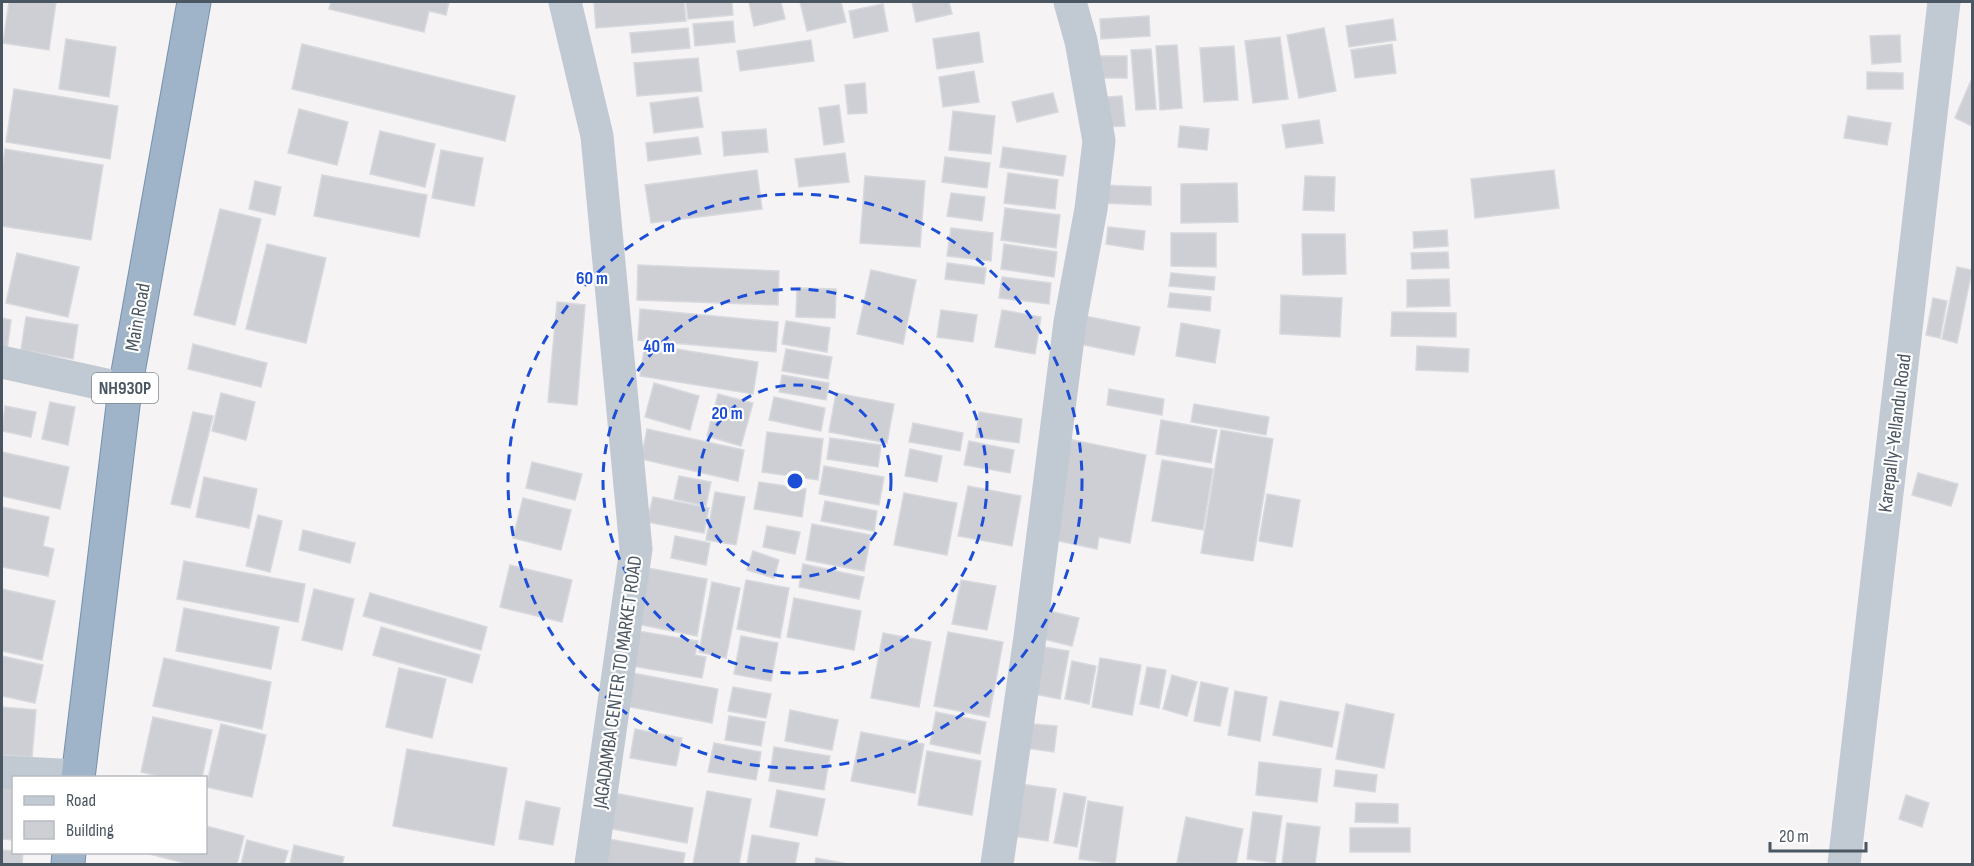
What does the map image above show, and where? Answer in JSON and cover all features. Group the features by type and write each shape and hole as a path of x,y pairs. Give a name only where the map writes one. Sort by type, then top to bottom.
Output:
{"highway":[{"name":"Main Road","path":"78,776 125,389 194,2"}],"street":[{"name":"JAGADAMBA CENTER TO MARKET ROAD","path":"565,2 597,136 636,549 591,864"},
{"path":"997,864 1030,637 1070,322 1099,141 1081,41 1070,2"},
{"name":"Karepally-Yellandu Road","path":"1844,864 1944,2"},
{"path":"2,362 125,389"},
{"path":"2,772 63,776"}],"building":[{"path":"9,2 56,2 49,50 3,43"},
{"path":"331,2 449,2 446,15 429,11 424,32 329,9"},
{"path":"684,2 686,21 596,28 594,3"},
{"path":"686,2 732,2 733,15 688,19"},
{"path":"749,2 781,2 785,19 754,26"},
{"path":"800,2 841,2 846,22 807,31"},
{"path":"912,2 949,2 952,14 916,22"},
{"path":"883,4 888,31 854,38 849,11"},
{"path":"1149,16 1150,36 1101,39 1100,19"},
{"path":"1393,19 1396,40 1349,47 1346,26"},
{"path":"733,21 735,42 695,46 693,24"},
{"path":"688,28 690,48 632,53 630,33"},
{"path":"1324,28 1336,91 1299,98 1287,35"},
{"path":"979,32 983,62 937,69 933,39"},
{"path":"1900,35 1901,62 1872,64 1870,36"},
{"path":"1280,37 1288,99 1253,103 1245,41"},
{"path":"66,39 116,47 109,97 59,89"},
{"path":"811,40 814,61 740,71 737,51"},
{"path":"302,44 515,96 505,141 292,89"},
{"path":"1392,44 1396,73 1355,78 1351,50"},
{"path":"1177,45 1182,108 1160,110 1156,46"},
{"path":"1234,46 1238,100 1204,102 1200,48"},
{"path":"1151,49 1156,109 1136,110 1131,50"},
{"path":"1088,56 1127,56 1127,78 1090,78"},
{"path":"698,58 702,91 637,96 634,63"},
{"path":"974,71 979,102 943,107 939,77"},
{"path":"1867,72 1903,73 1903,89 1867,89"},
{"path":"1972,78 1972,126 1955,118"},
{"path":"865,83 867,113 848,114 845,85"},
{"path":"14,89 118,106 110,159 6,142"},
{"path":"1053,93 1058,112 1017,122 1012,102"},
{"path":"1122,96 1125,126 1098,127 1093,98"},
{"path":"698,97 703,127 654,133 650,103"},
{"path":"839,105 844,142 824,145 819,108"},
{"path":"299,109 348,122 337,165 288,153"},
{"path":"953,111 995,116 991,154 949,150"},
{"path":"1848,116 1891,123 1887,145 1844,138"},
{"path":"1319,120 1323,143 1286,148 1282,125"},
{"path":"1180,126 1209,129 1207,150 1178,147"},
{"path":"766,129 768,152 724,156 722,132"},
{"path":"380,131 435,144 425,187 370,174"},
{"path":"698,137 701,154 648,161 646,143"},
{"path":"1003,147 1066,156 1063,176 1000,167"},
{"path":"5,149 103,165 91,240 2,226 2,171"},
{"path":"441,150 483,158 474,206 432,198"},
{"path":"845,153 849,182 799,187 795,159"},
{"path":"945,157 990,163 987,188 942,182"},
{"path":"757,170 762,209 651,223 645,185"},
{"path":"1554,170 1559,208 1475,218 1471,179"},
{"path":"1008,173 1058,180 1055,209 1004,203"},
{"path":"322,175 427,195 419,237 314,216"},
{"path":"865,176 925,181 920,247 860,243"},
{"path":"1305,176 1335,177 1334,211 1303,210"},
{"path":"255,181 281,187 275,215 249,209"},
{"path":"1237,183 1238,222 1181,223 1181,184"},
{"path":"1101,185 1151,187 1151,205 1100,203"},
{"path":"951,193 985,197 982,221 947,216"},
{"path":"1005,208 1060,215 1056,248 1001,240"},
{"path":"220,209 261,219 235,325 194,315"},
{"path":"1108,227 1145,231 1143,250 1106,244"},
{"path":"951,228 993,233 991,261 947,256"},
{"path":"1447,230 1448,246 1414,248 1413,232"},
{"path":"1171,233 1216,233 1216,267 1171,266"},
{"path":"1302,234 1345,234 1346,274 1303,275"},
{"path":"267,244 326,258 306,343 246,329"},
{"path":"1004,244 1057,252 1054,277 1001,269"},
{"path":"1448,252 1449,268 1412,269 1411,253"},
{"path":"17,253 79,267 68,317 6,303"},
{"path":"947,263 986,268 984,284 945,279"},
{"path":"638,265 779,271 778,305 637,300"},
{"path":"1957,267 1972,270 1957,343 1942,339"},
{"path":"871,270 916,280 903,344 857,334"},
{"path":"1171,273 1215,277 1214,290 1169,286"},
{"path":"1002,277 1051,283 1049,304 999,298"},
{"path":"1449,279 1450,306 1407,307 1407,280"},
{"path":"797,288 836,289 835,318 796,317"},
{"path":"1170,293 1211,297 1210,311 1168,307"},
{"path":"1281,295 1342,298 1340,337 1280,334"},
{"path":"1933,298 1947,301 1940,338 1926,335"},
{"path":"557,302 585,305 577,405 548,402"},
{"path":"640,309 778,322 776,352 638,340"},
{"path":"941,310 977,315 973,342 937,337"},
{"path":"1002,310 1041,317 1035,354 995,347"},
{"path":"1392,312 1456,313 1456,337 1391,336"},
{"path":"1080,315 1140,327 1134,355 1074,343"},
{"path":"26,317 78,325 73,359 21,350"},
{"path":"2,318 11,320 6,358 2,357"},
{"path":"786,321 830,328 827,352 782,344"},
{"path":"1181,323 1220,330 1215,363 1176,356"},
{"path":"193,344 267,363 261,387 188,369"},
{"path":"645,344 758,362 753,394 640,376"},
{"path":"1417,346 1469,349 1468,372 1416,370"},
{"path":"786,349 832,357 828,379 782,371"},
{"path":"782,375 829,383 826,400 779,392"},
{"path":"654,383 699,396 690,430 645,417"},
{"path":"1109,389 1164,399 1162,415 1107,405"},
{"path":"221,393 255,402 246,440 212,431"},
{"path":"836,393 894,404 887,443 829,432"},
{"path":"718,394 753,403 741,446 707,436"},
{"path":"774,397 825,408 821,431 769,420"},
{"path":"50,402 75,407 68,445 42,439"},
{"path":"1194,404 1269,417 1266,435 1191,422"},
{"path":"5,406 36,412 31,437 2,431"},
{"path":"193,412 213,416 190,508 171,504"},
{"path":"979,412 1022,419 1019,443 976,437"},
{"path":"1161,420 1217,430 1211,463 1156,454"},
{"path":"913,423 963,433 960,451 909,442"},
{"path":"647,429 744,450 738,481 641,459"},
{"path":"1221,430 1273,439 1253,561 1201,553"},
{"path":"767,432 823,439 818,480 762,472"},
{"path":"830,438 881,445 878,467 827,459"},
{"path":"1068,439 1146,455 1130,543 1099,537 1097,549 1049,539"},
{"path":"969,441 1014,450 1010,473 964,465"},
{"path":"910,449 942,456 937,482 905,476"},
{"path":"2,452 69,467 60,509 2,496"},
{"path":"1162,460 1213,469 1203,530 1152,521"},
{"path":"532,462 582,474 575,500 526,488"},
{"path":"824,466 884,477 879,505 819,494"},
{"path":"1918,473 1958,484 1951,506 1912,495"},
{"path":"679,476 711,482 706,506 674,499"},
{"path":"204,477 257,489 249,528 196,517"},
{"path":"759,482 806,489 802,517 754,509"},
{"path":"968,486 1021,496 1012,546 958,536"},
{"path":"715,492 745,497 736,545 706,540"},
{"path":"904,493 957,503 947,555 894,545"},
{"path":"1267,494 1300,500 1292,547 1259,541"},
{"path":"653,497 709,508 704,533 647,522"},
{"path":"523,498 571,510 561,550 513,538"},
{"path":"825,501 877,511 874,531 821,521"},
{"path":"2,507 49,517 43,546 54,549 48,576 2,567"},
{"path":"258,515 282,521 270,572 246,566"},
{"path":"812,524 871,535 864,571 806,560"},
{"path":"767,526 800,532 795,554 763,547"},
{"path":"303,530 355,543 350,563 299,550"},
{"path":"675,536 710,543 706,565 671,558"},
{"path":"753,551 779,560 774,578 747,570"},
{"path":"184,561 305,584 298,622 177,599"},
{"path":"803,564 864,577 859,599 799,587"},
{"path":"510,565 572,580 562,622 500,607"},
{"path":"637,566 707,579 697,636 627,622"},
{"path":"746,580 789,588 780,638 737,629"},
{"path":"961,580 996,586 987,630 952,624"},
{"path":"712,582 740,588 726,658 699,652"},
{"path":"2,589 55,601 42,660 2,651"},
{"path":"314,589 354,599 342,650 302,640"},
{"path":"370,593 487,627 481,650 363,616"},
{"path":"794,598 861,611 854,650 787,637"},
{"path":"184,608 279,627 271,669 176,651"},
{"path":"1041,609 1079,618 1072,646 1035,637"},
{"path":"381,627 480,655 472,683 373,655"},
{"path":"632,630 698,641 695,655 706,657 702,678 626,665"},
{"path":"948,632 1003,642 989,717 934,706"},
{"path":"883,633 931,642 919,707 871,698"},
{"path":"741,636 778,643 771,681 734,674"},
{"path":"1033,645 1069,651 1060,699 1024,692"},
{"path":"2,656 43,665 35,703 2,696"},
{"path":"164,658 271,682 262,729 153,706"},
{"path":"1100,658 1141,665 1132,715 1092,707"},
{"path":"1072,661 1096,666 1089,704 1065,699"},
{"path":"1147,667 1166,670 1159,708 1140,704"},
{"path":"399,668 446,679 432,738 386,727"},
{"path":"627,672 718,689 712,723 620,705"},
{"path":"1172,675 1197,682 1187,716 1163,709"},
{"path":"1201,682 1228,688 1220,726 1194,721"},
{"path":"733,687 771,694 766,718 728,711"},
{"path":"1235,691 1267,697 1260,741 1228,735"},
{"path":"1280,701 1339,712 1332,747 1273,735"},
{"path":"1346,704 1394,714 1384,768 1336,759"},
{"path":"2,707 36,710 32,757 2,755"},
{"path":"790,710 838,720 832,750 785,741"},
{"path":"936,712 986,722 980,754 930,744"},
{"path":"729,716 765,722 761,746 725,740"},
{"path":"153,717 212,730 202,776 158,776 141,772"},
{"path":"1020,723 1057,726 1054,752 1018,747"},
{"path":"221,724 266,735 252,797 207,787"},
{"path":"635,729 682,738 676,766 630,758"},
{"path":"861,732 924,744 915,793 851,781"},
{"path":"714,743 761,752 756,780 708,772"},
{"path":"774,747 830,756 824,790 769,781"},
{"path":"407,749 507,768 494,845 393,826"},
{"path":"927,751 981,761 972,815 918,805"},
{"path":"1259,762 1321,769 1317,802 1256,795"},
{"path":"1336,770 1377,775 1375,792 1334,786"},
{"path":"2,777 12,778 12,840 2,839"},
{"path":"1020,784 1056,789 1048,841 1013,836"},
{"path":"777,790 825,799 817,836 770,827"},
{"path":"707,791 751,799 739,864 693,864"},
{"path":"609,792 693,808 687,843 602,827"},
{"path":"1064,793 1086,797 1077,847 1054,843"},
{"path":"1906,795 1929,803 1922,827 1899,819"},
{"path":"526,801 560,808 553,845 519,839"},
{"path":"1088,801 1123,807 1115,864 1079,859"},
{"path":"1356,803 1398,804 1398,823 1355,822"},
{"path":"1253,812 1282,816 1275,863 1247,859"},
{"path":"1186,817 1243,829 1236,864 1177,863"},
{"path":"1287,823 1320,827 1315,864 1282,864"},
{"path":"207,826 244,836 237,864 188,864 150,854 207,854"},
{"path":"1350,828 1410,828 1410,852 1350,852"},
{"path":"752,835 799,843 795,864 747,864"},
{"path":"609,839 685,853 683,864 604,864"},
{"path":"247,840 288,851 284,864 241,864"},
{"path":"294,845 344,857 342,864 290,864"},
{"path":"2,850 12,851 12,854 23,854 22,864 2,864"},
{"path":"816,858 848,864 815,864"}]}
